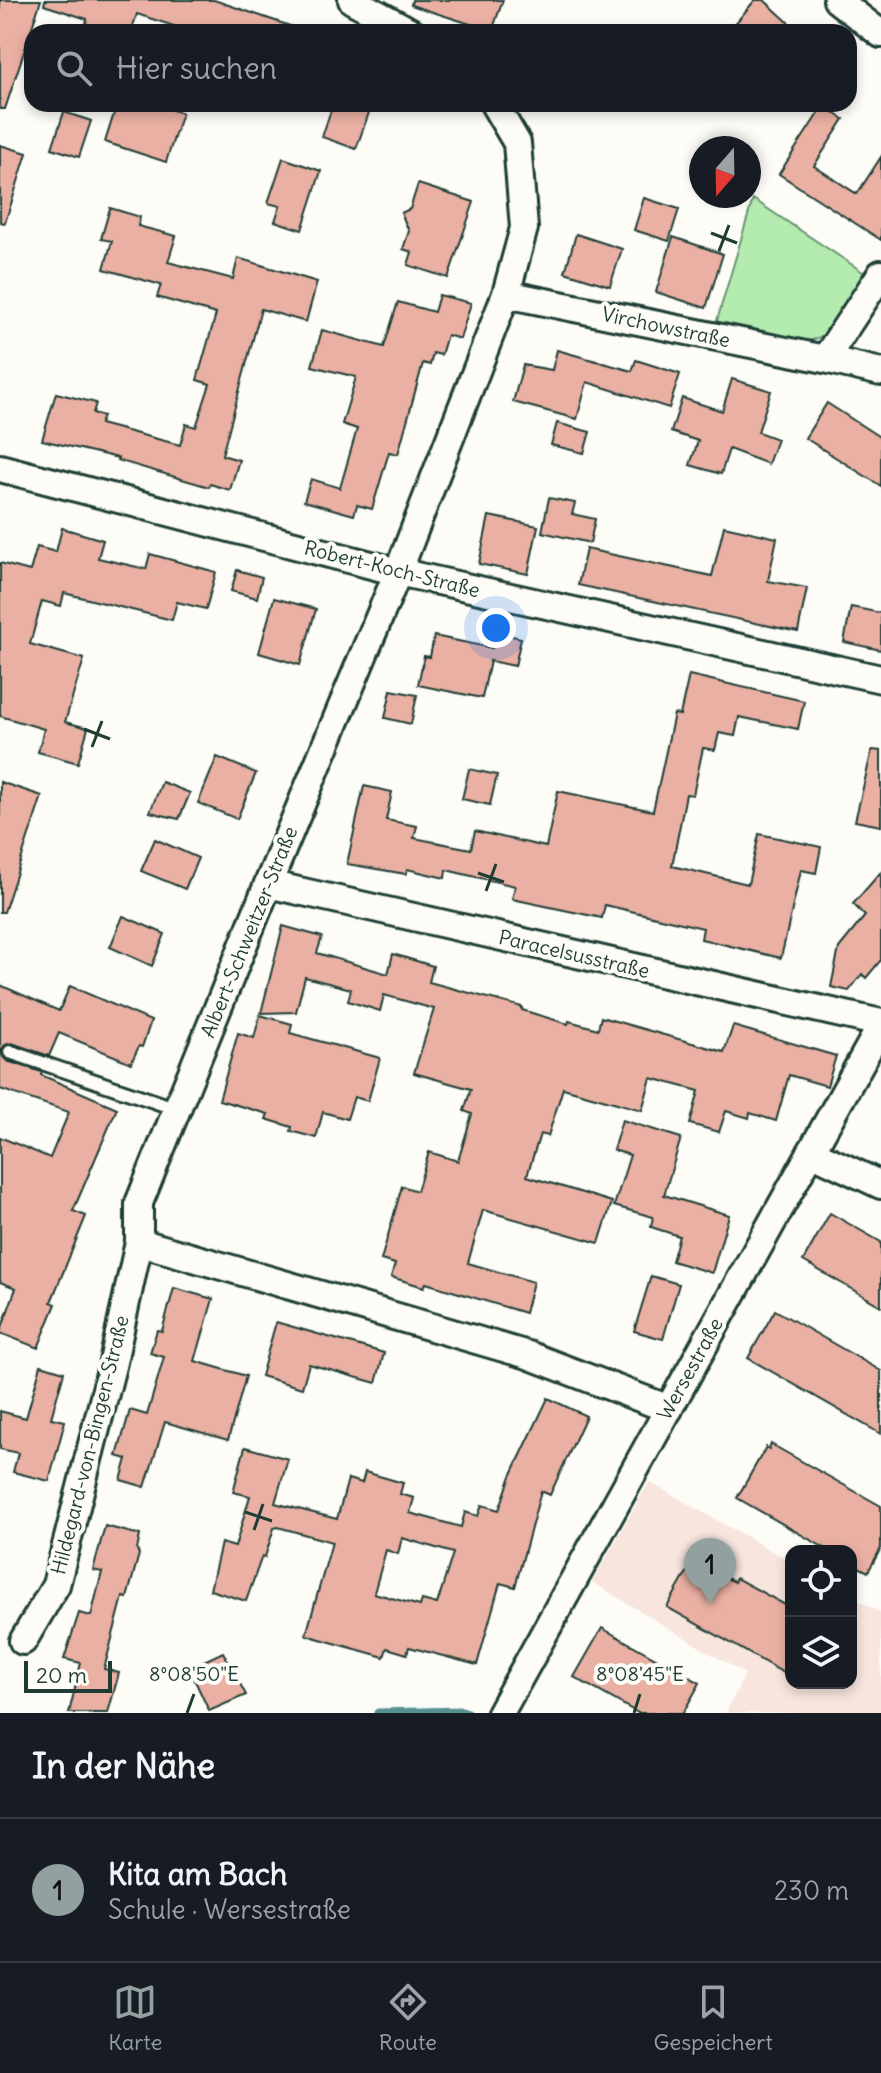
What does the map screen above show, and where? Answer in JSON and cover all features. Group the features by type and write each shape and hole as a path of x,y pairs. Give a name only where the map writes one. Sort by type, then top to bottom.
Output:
{"street":[{"path":"352,0 396,24"},
{"path":"837,0 881,34"},
{"name":"Albert-Schweitzer-Straße","path":"139,1242 139,1203 398,572 506,294 524,228 517,143 499,112"},
{"path":"825,359 878,287"},
{"name":"Virchowstraße","path":"506,294 881,372"},
{"name":"Robert-Koch-Straße","path":"0,468 398,572 881,679"},
{"name":"Paracelsusstraße","path":"268,884 881,1024"},
{"name":"Wersestraße","path":"505,1703 881,1024"},
{"path":"811,1152 881,1185"},
{"path":"139,1242 528,1355 669,1409"},
{"name":"Hildegard-von-Bingen-Straße","path":"23,1641 56,1585 113,1362 139,1242"}],"lane":[{"path":"10,1052 177,1109"}],"shaded area":[{"path":"649,1482 785,1559 785,1689 857,1689 857,1599 881,1613 881,1713 726,1713 745,1674 592,1582"}],"green space":[{"path":"761,204 866,274 827,334 805,343 716,324 750,208 761,208"}],"building":[{"path":"0,0 41,0 33,24 24,24 24,51 5,109 0,109"},
{"path":"45,0 214,0 284,24 168,24 137,14 134,24 86,24 87,19 44,5"},
{"path":"412,0 503,0 494,24 470,24 411,5"},
{"path":"755,0 764,0 790,24 735,24"},
{"path":"64,112 91,121 79,157 52,148"},
{"path":"114,112 182,113 166,162 105,142"},
{"path":"330,112 369,112 356,149 322,137"},
{"path":"819,112 833,112 844,119 814,166 857,194 881,157 881,240 779,174"},
{"path":"0,145 27,153 5,223 0,222"},
{"path":"283,158 321,171 302,230 275,221 280,206 268,203"},
{"path":"418,184 474,202 448,278 408,265 412,252 403,249 409,231 401,213 410,209"},
{"path":"644,198 679,209 669,241 634,230"},
{"path":"110,208 140,217 138,226 176,236 168,262 233,279 238,258 317,282 306,322 261,309 222,455 239,460 230,490 210,484 209,487 118,458 42,440 56,393 96,403 93,413 103,416 100,424 180,445 186,424 196,427 210,384 197,380 216,314 157,297 161,285 104,269 112,241 101,239"},
{"path":"576,234 622,249 610,286 565,272"},
{"path":"673,237 723,254 706,308 656,292"},
{"path":"439,295 471,303 460,339 447,335 441,355 433,353 430,365 423,363 398,454 389,452 372,509 357,505 354,515 304,501 311,479 340,488 357,429 342,424 356,377 312,366 322,330 384,347 398,302 434,312"},
{"path":"557,350 632,371 636,360 680,374 669,408 587,382 577,419 513,402 523,365 552,370"},
{"path":"732,379 771,391 758,432 777,439 768,464 729,449 721,474 690,465 698,441 671,432 682,398 722,411"},
{"path":"827,403 881,438 881,486 805,438"},
{"path":"557,423 590,432 584,453 551,445"},
{"path":"549,498 575,503 572,514 595,519 590,543 542,532"},
{"path":"489,516 538,526 528,574 479,564"},
{"path":"724,526 777,538 768,581 807,588 798,632 578,585 586,549 712,576"},
{"path":"62,528 103,540 98,558 146,569 150,554 216,572 206,609 177,602 172,620 64,593 61,606 42,601 30,644 84,659 65,722 88,728 78,763 38,752 44,729 0,716 0,563 30,571 37,547 56,552"},
{"path":"237,570 262,577 257,598 231,591"},
{"path":"274,598 316,609 300,665 259,653"},
{"path":"851,607 881,613 881,650 844,642"},
{"path":"495,632 521,638 515,666 490,661 482,698 418,685 424,656 430,657 434,636 492,648"},
{"path":"689,675 804,701 798,729 739,717 735,736 719,733 715,750 703,748 693,795 686,794 672,866 748,884 759,834 821,847 816,873 801,870 781,958 701,939 703,928 605,905 602,918 512,899 515,886 446,870 445,878 407,869 406,874 347,864 364,786 392,792 386,820 417,826 414,838 471,849 475,831 546,847 558,791 653,811 674,714 680,715"},
{"path":"391,690 417,695 411,724 385,718"},
{"path":"872,750 881,751 881,826 855,821"},
{"path":"217,757 256,773 237,819 198,803"},
{"path":"469,769 497,775 490,805 462,799"},
{"path":"0,782 42,796 4,912 0,912"},
{"path":"162,782 190,793 179,819 150,812"},
{"path":"155,839 198,858 185,889 141,871"},
{"path":"881,872 881,960 866,978 862,974 849,991 831,987 839,948 865,916 853,904"},
{"path":"123,916 165,934 152,966 110,947"},
{"path":"283,926 322,937 317,953 388,974 393,954 433,966 429,982 522,1007 522,1010 568,1024 569,1021 598,1029 601,1017 724,1052 733,1026 836,1056 827,1086 789,1075 776,1121 750,1113 749,1118 726,1111 719,1132 690,1124 699,1091 651,1078 642,1110 563,1088 548,1136 540,1134 527,1176 612,1202 599,1243 483,1210 468,1263 533,1282 525,1313 426,1283 424,1287 391,1277 395,1264 381,1260 402,1186 417,1191 429,1152 458,1161 472,1114 464,1111 471,1089 414,1073 434,1009 384,995 380,1011 348,1001 351,989 305,977 296,1012 261,1013"},
{"path":"0,985 59,1011 70,986 151,1021 142,1047 139,1046 131,1063 59,1033 49,1056 12,1043 1,1050 7,1061 42,1072 41,1075 117,1108 73,1211 86,1216 51,1302 56,1304 38,1348 0,1333 16,1288 0,1282 0,1137 50,1158 69,1112 0,1089"},
{"path":"260,1015 292,1024 290,1033 380,1058 368,1101 354,1097 347,1119 323,1112 316,1138 266,1119 268,1114 219,1100 238,1033 254,1038"},
{"path":"622,1120 681,1138 664,1195 729,1215 712,1273 672,1261 679,1236 651,1227 653,1217 614,1206 630,1155 613,1150"},
{"path":"830,1213 881,1242 881,1306 803,1261"},
{"path":"651,1276 679,1284 663,1339 634,1331"},
{"path":"174,1288 213,1299 195,1361 246,1376 228,1440 165,1422 145,1487 121,1480 127,1459 117,1456 130,1410 147,1415 164,1357 150,1353 157,1330 162,1331"},
{"path":"775,1310 881,1371 881,1434 748,1358"},
{"path":"276,1322 384,1353 376,1383 309,1364 302,1388 261,1376"},
{"path":"41,1365 64,1372 51,1418 65,1421 49,1481 13,1472 18,1453 0,1449 0,1411 26,1418"},
{"path":"548,1398 586,1416 550,1495 541,1491 515,1587 500,1583 477,1665 409,1647 407,1654 387,1648 384,1657 306,1635 332,1542 274,1528 246,1601 210,1590 221,1543 235,1547 250,1496 233,1492 245,1447 288,1459 275,1503 337,1519 348,1479 362,1483 365,1472 403,1483 400,1494 414,1498 410,1513 461,1527 465,1512 478,1516 482,1505 499,1510 511,1476","holes":["402,1538 453,1553 437,1604 422,1600 420,1606 374,1593 386,1550 398,1554"]},
{"path":"771,1444 881,1506 881,1548 868,1572 857,1566 857,1545 819,1545 737,1498 766,1447 769,1449"},
{"path":"105,1526 140,1535 139,1554 127,1598 123,1597 104,1669 119,1673 108,1713 69,1713 81,1663 64,1659 79,1613 91,1616 102,1572 93,1570"},
{"path":"694,1560 785,1605 785,1674 667,1607"},
{"path":"602,1628 700,1683 683,1713 638,1713 574,1677"},
{"path":"223,1652 246,1695 209,1711 189,1668"}],"waterway":[{"path":"378,1713 467,1713"}],"place":[{"name":"Kita am Bach","path":"710,1604"}]}
